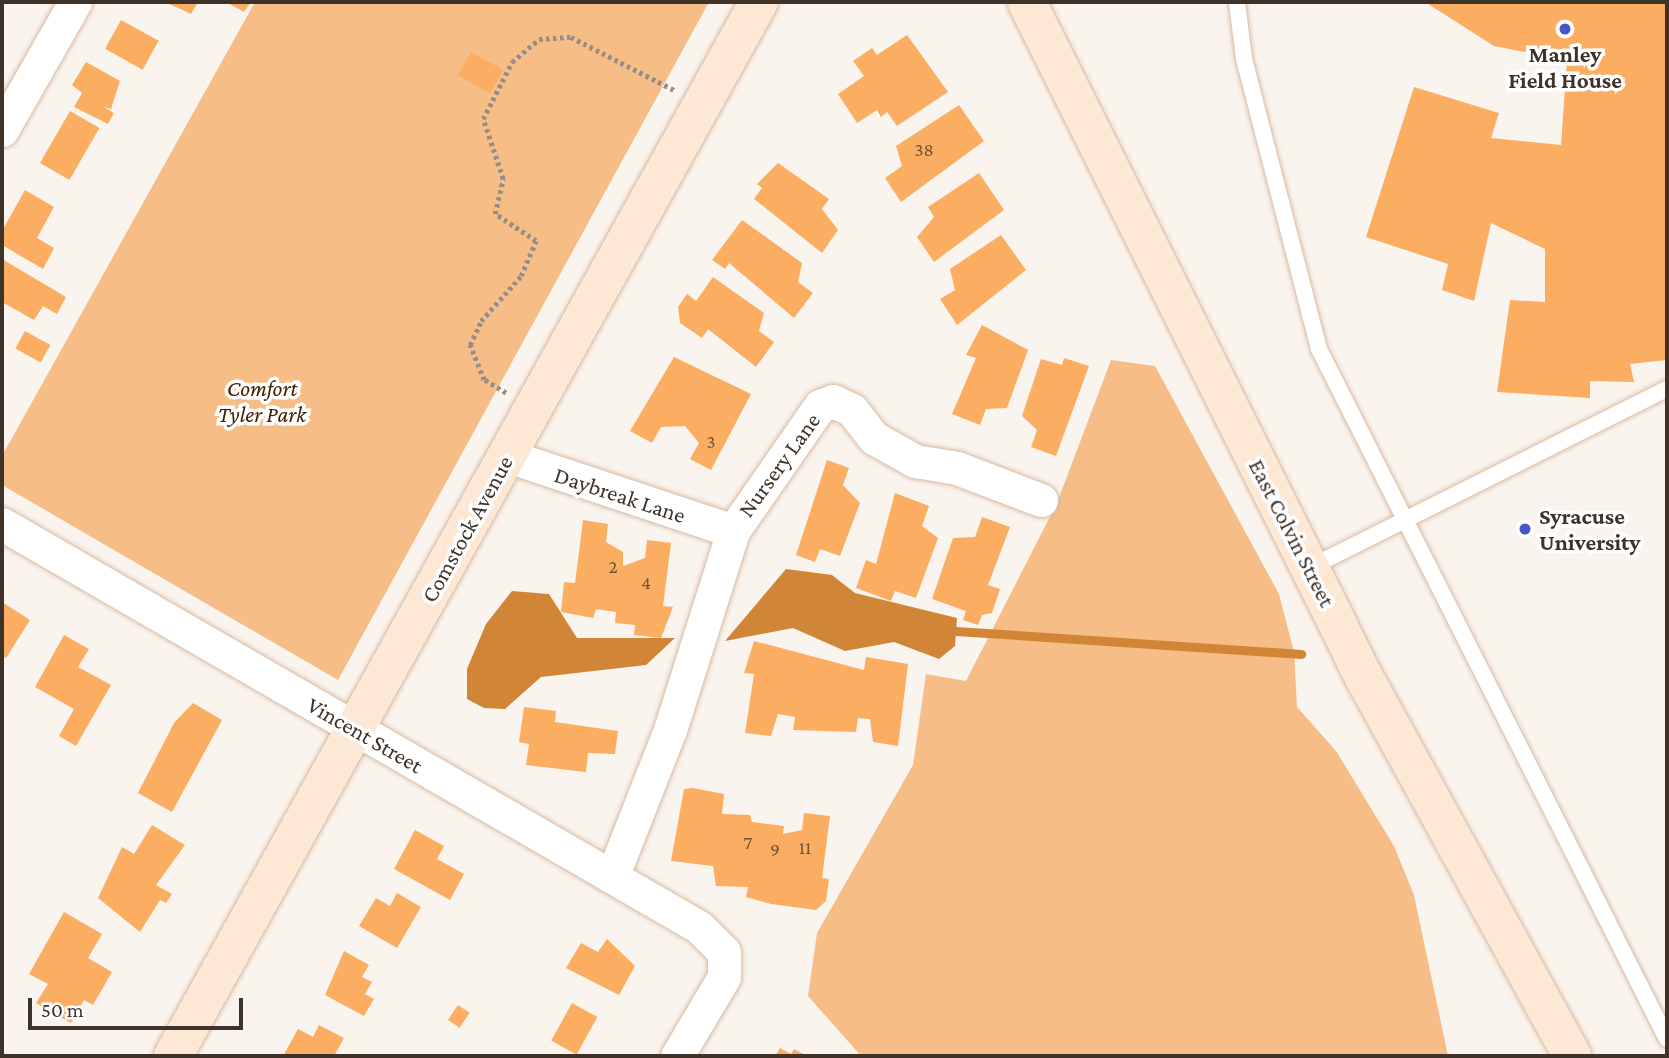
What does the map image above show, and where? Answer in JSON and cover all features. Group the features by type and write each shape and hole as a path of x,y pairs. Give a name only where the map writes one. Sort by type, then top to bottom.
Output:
{"street":[{"path":"2,130 75,2"},
{"name":"Comstock Avenue","path":"173,1056 759,2"},
{"path":"1012,2 1045,41"},
{"name":"East Colvin Street","path":"1027,2 1309,568 1572,1056"},
{"name":"Nursery Lane","path":"612,877 670,730 733,531 820,406 834,401 852,410 874,438 915,461 957,468 1041,500"},
{"name":"Daybreak Lane","path":"508,456 733,531"},
{"name":"Vincent Street","path":"2,524 699,927 724,952 724,976 677,1056"}],"lane":[{"path":"1237,2 1244,59 1319,349 1667,1039"},
{"path":"1309,568 1667,389"}],"path":[{"path":"533,411 484,380 470,345 481,321 521,276 536,241 495,214 503,179 483,118 512,62 539,38 571,37 702,105"}],"green space":[{"name":"Comfort Tyler Park","path":"255,2 709,2 338,680 2,485 2,456"},
{"path":"1111,360 1155,366 1279,594 1294,652 1297,707 1336,751 1394,846 1414,895 1448,1056 861,1056 808,996 817,933 913,765 926,674 966,681 1057,503"}],"shaded area":[{"path":"786,569 832,575 855,593 957,618 955,646 939,659 894,642 845,651 793,628 725,641"},
{"path":"512,591 549,594 577,638 675,638 646,665 541,677 505,709 484,708 467,699 467,669 486,624"}],"building":[{"path":"165,2 198,2 191,14"},
{"path":"226,2 251,2 244,12"},
{"path":"1425,2 1667,2 1667,360 1630,364 1634,382 1590,381 1590,398 1497,392 1510,300 1545,302 1545,249 1491,223 1474,301 1442,290 1448,264 1366,237 1414,87 1499,113 1491,138 1561,145 1567,60 1494,46"},
{"path":"121,20 159,41 143,70 105,49"},
{"path":"907,35 948,92 897,126 887,112 881,117 877,110 857,123 838,94 864,76 853,61 872,48 877,55"},
{"path":"471,52 503,70 490,94 458,76"},
{"path":"86,62 120,81 111,109 104,107 114,113 108,124 74,107 82,93 72,85"},
{"path":"959,105 984,141 901,202 885,178 902,166 896,146"},
{"path":"70,111 99,128 69,180 40,163"},
{"path":"778,163 829,199 822,209 838,230 822,253 754,199 762,188 757,184"},
{"path":"979,173 1004,210 934,262 917,237 934,217 928,207"},
{"path":"25,190 54,207 37,238 54,248 43,269 2,245 2,231"},
{"path":"742,220 802,263 798,282 813,293 794,318 729,263 725,269 712,260"},
{"path":"1001,235 1026,270 957,325 940,299 955,290 950,269"},
{"path":"2,259 66,297 57,314 43,306 34,320 2,302"},
{"path":"713,277 764,313 759,331 774,342 756,367 708,329 702,338 680,323 678,307 687,294 696,301"},
{"path":"982,325 1028,350 1007,408 986,409 980,425 952,414 976,358 966,355"},
{"path":"25,331 50,345 41,363 15,348"},
{"path":"674,357 751,394 711,470 690,459 699,443 685,426 661,427 652,443 630,431"},
{"path":"1064,358 1089,366 1056,456 1031,447 1037,430 1022,416 1041,359 1062,365"},
{"path":"827,460 849,468 843,485 860,503 840,556 820,549 815,562 796,555"},
{"path":"895,493 929,506 922,526 938,538 916,598 895,591 891,601 856,588 866,560 876,564"},
{"path":"982,517 1010,527 988,585 1000,589 992,613 982,615 978,625 963,620 966,611 932,599 953,538 975,537"},
{"path":"583,520 608,524 606,542 623,552 623,566 645,558 647,540 671,543 663,606 673,607 661,638 634,635 635,625 615,623 616,612 596,609 593,618 561,612 564,582 575,583"},
{"path":"2,602 30,620 6,658 2,655"},
{"path":"64,635 89,649 78,667 111,685 76,746 59,736 74,709 35,687"},
{"path":"754,641 864,670 866,657 908,664 898,746 873,742 870,719 858,718 856,732 793,730 795,717 778,714 771,736 745,733 754,674 744,673"},
{"path":"193,703 222,720 172,812 138,793 174,723"},
{"path":"524,707 556,711 555,722 618,731 615,754 588,753 586,772 526,765 529,744 519,742"},
{"path":"693,788 724,794 722,814 750,815 752,822 784,826 783,834 802,830 804,813 830,816 822,878 829,879 826,901 816,910 771,904 746,897 748,887 716,886 713,866 671,861 684,789"},
{"path":"152,825 185,845 156,885 172,894 166,903 160,900 140,932 98,898 122,847 134,854"},
{"path":"415,830 444,846 437,859 464,874 450,900 394,869"},
{"path":"397,893 421,907 397,948 359,926 376,898 390,906"},
{"path":"64,912 102,934 88,958 112,972 93,1005 84,1000 71,1023 36,1003 48,984 29,974"},
{"path":"607,939 635,966 619,995 566,968 581,943 598,952"},
{"path":"344,951 369,965 362,977 372,982 365,994 374,999 364,1016 325,995"},
{"path":"572,1003 597,1017 577,1055 551,1041"},
{"path":"458,1005 470,1013 460,1028 448,1020"},
{"path":"319,1025 344,1038 334,1056 283,1056 298,1029 313,1037"},
{"path":"780,1048 791,1054 794,1049 807,1056 775,1056"}],"waterway":[{"path":"956,631 1301,654"}],"place":[{"name":"Manley Field House","path":"1565,29"},
{"name":"Syracuse University","path":"1525,529"}]}
